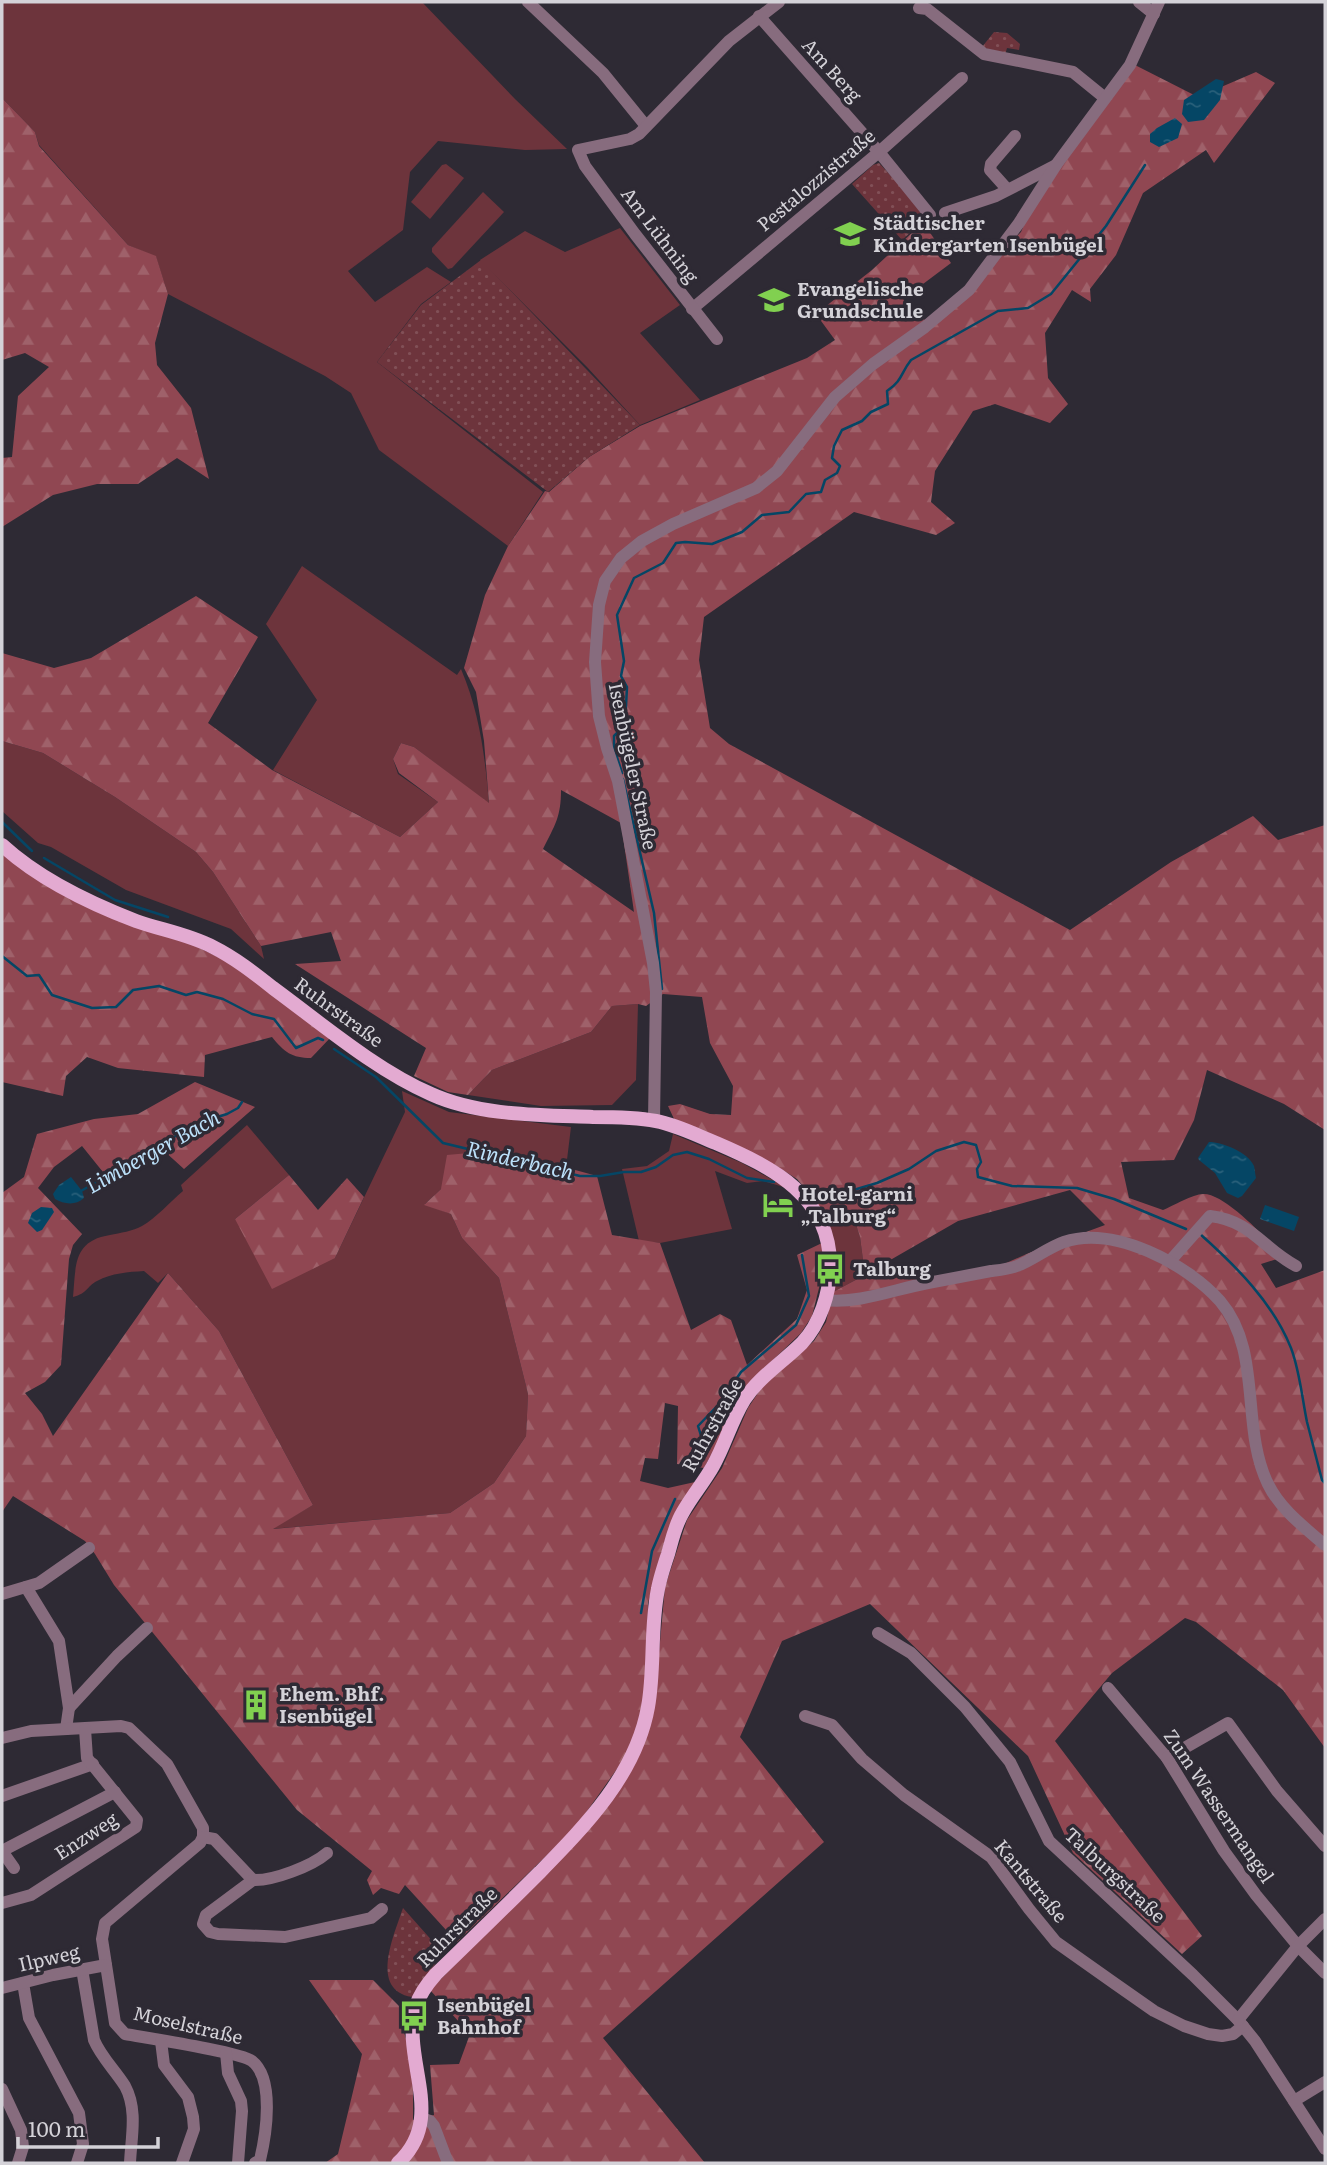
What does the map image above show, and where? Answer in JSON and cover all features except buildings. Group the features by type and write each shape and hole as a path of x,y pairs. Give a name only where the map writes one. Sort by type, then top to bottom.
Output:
{"main road":[{"name":"Ruhrstraße","path":"2,845 29,867 81,897 138,922 180,933 212,946 240,963 339,1037 401,1079 435,1096 473,1107 532,1115 654,1120 688,1131 739,1153 774,1171 793,1185 811,1204 826,1235 830,1272 825,1300 817,1320 806,1339 757,1383 742,1403 714,1465 681,1515 673,1535 657,1591 648,1709 637,1746 622,1775 580,1831 431,1980 420,1997 413,2031 421,2118 418,2135 409,2153 398,2163"}],"street":[{"path":"528,2 603,73 646,126 710,59 779,2"},
{"path":"1139,2 1156,8"},
{"path":"919,8 927,9 984,54 1073,72 1105,98"},
{"name":"Isenbügeler Straße","path":"654,1120 656,992 653,963 618,781 599,716 596,682 599,605 605,581 621,558 642,541 673,524 756,488 777,471 835,397 969,290 1032,206 1056,165 1130,65 1156,8"},
{"name":"Am Berg","path":"759,16 879,152 930,215"},
{"name":"Pestalozzistraße","path":"692,309 879,152 962,78"},
{"name":"Am Lühning","path":"646,126 630,139 578,150 585,166 635,234 717,339"},
{"path":"1007,190 990,170 990,164 1015,136"},
{"name":"Isenbügeler Straße","path":"945,213 996,196 1056,165"},
{"path":"1170,1261 1210,1216 1238,1223 1296,1266"},
{"path":"825,1300 841,1302 1016,1266 1064,1242 1096,1237 1123,1242 1170,1261 1208,1289 1230,1316 1243,1350 1257,1450 1267,1483 1285,1508 1325,1545"},
{"path":"2,1594 39,1583 89,1548"},
{"path":"26,1587 59,1641 69,1707 66,1729"},
{"path":"69,1707 147,1628"},
{"name":"Talburgstraße","path":"878,1633 911,1653 965,1707 1010,1762 1049,1841 1241,2023 1325,2149"},
{"name":"Zum Wassermangel","path":"1108,1688 1167,1758 1224,1851 1256,1895 1298,1947 1325,1973"},
{"name":"Kantstraße","path":"805,1716 832,1726 862,1759 904,1794 991,1857 1056,1942 1144,2004 1171,2021 1208,2034 1233,2034 1241,2023"},
{"path":"1167,1758 1228,1723 1277,1791 1325,1846"},
{"path":"2,1738 31,1731 121,1726 129,1728 167,1764 203,1828 203,1837 214,1839 253,1880 263,1881 317,1862 327,1853"},
{"name":"Enzweg","path":"2,1903 31,1895 136,1827 137,1819 88,1758 85,1728"},
{"path":"2,1796 93,1764"},
{"path":"14,1868 2,1851 115,1792"},
{"name":"Moselstraße","path":"203,1837 200,1843 105,1923 102,1938 115,2023 125,2034 226,2053 252,2061 259,2070 265,2089 267,2119 260,2160 256,2163"},
{"path":"253,1880 206,1915 203,1924 210,1932 285,1937 370,1918 382,1909"},
{"path":"1241,2023 1298,1947 1325,1919"},
{"name":"Ilpweg","path":"2,1989 106,1965"},
{"path":"82,1969 94,2039 98,2050 126,2088 130,2102 134,2129 130,2163"},
{"path":"23,1983 29,2018 79,2113 83,2144 77,2163"},
{"path":"161,2041 164,2065 188,2097 193,2117 194,2129 182,2163"},
{"path":"226,2053 228,2073 241,2101 238,2163"},
{"path":"1294,2101 1325,2082"},
{"path":"2,2089 21,2130 23,2147 18,2163"},
{"path":"421,2118 430,2121 434,2126 448,2163"}],"shaded area":[{"path":"2,2 422,2 567,149 525,150 438,141 410,172 403,230 348,271 375,302 427,267 451,282 421,304 377,362 543,492 508,546 379,450 351,393 325,376 168,294 156,257 128,245 39,145 35,132 2,98"},
{"path":"994,32 1007,33 1020,44 1019,50 1007,48 1005,55 982,47"},
{"path":"879,163 920,207 921,212 916,221 919,225 902,240 852,184 873,165"},
{"path":"446,164 464,178 430,219 411,202 442,165"},
{"path":"483,192 504,212 452,268 448,269 432,252 432,248"},
{"path":"620,228 680,305 640,333 700,400 640,425 587,367 480,260 525,231 565,252"},
{"path":"481,260 640,425 589,457 548,492 377,362 421,305"},
{"path":"302,566 457,675 461,669 481,735 489,804 414,747 401,743 393,759 398,774 438,802 400,837 273,770 317,700 266,624"},
{"path":"2,741 43,753 115,797 196,852 213,872 261,946 264,959 231,929 126,890 51,847 38,843 2,811"},
{"path":"638,1004 636,1080 612,1105 541,1106 468,1095 492,1070 591,1032 612,1006"},
{"path":"402,1091 449,1112 571,1127 566,1168 503,1150 441,1189 425,1204 451,1214 462,1238 499,1278 528,1394 526,1436 494,1483 450,1513 271,1529 313,1505 219,1331 168,1273 158,1283 144,1271 114,1275 97,1281 82,1294 73,1297 76,1265 83,1249 89,1243 98,1238 135,1229 152,1219 183,1191 181,1185 247,1125 289,1175 235,1219 335,1258 405,1112"},
{"path":"673,1134 742,1163 787,1188 763,1181 747,1183 715,1171 732,1229 660,1243 639,1241 622,1169 647,1166 669,1151"},
{"path":"820,1209 852,1212 860,1237 865,1275 833,1292"},
{"path":"403,1908 443,1953 412,1997 399,1992 391,1984 388,1973 391,1946"}],"green space":[{"path":"1131,63 1198,97 1256,72 1275,83 1214,163 1206,150 1143,193 1116,255 1090,289 1091,302 1072,290 1045,333 1048,378 1068,404 1050,423 995,404 973,411 935,471 931,502 955,523 936,535 854,512 704,617 699,660 710,728 729,744 1070,930 1171,862 1253,816 1278,840 1325,825 1325,1130 1284,1104 1207,1070 1194,1120 1174,1160 1121,1162 1129,1198 1163,1210 1203,1194 1223,1201 1234,1209 1283,1257 1261,1264 1276,1288 1325,1270 1325,1748 1283,1690 1196,1622 1185,1618 1112,1673 1055,1741 1202,1936 1182,1954 1073,1853 1028,1756 870,1604 782,1641 740,1737 824,1842 603,2038 705,2163 325,2163 338,2154 362,2054 309,1980 373,1980 400,2007 411,2064 413,2120 434,2115 430,2065 459,2064 470,2034 430,1990 582,1836 655,1697 665,1587 687,1520 722,1468 748,1408 762,1387 814,1341 826,1322 833,1292 865,1275 860,1237 852,1212 820,1209 797,1179 778,1167 675,1121 668,1106 680,1104 710,1114 731,1115 733,1086 710,1043 702,997 663,994 646,1006 612,1006 591,1032 492,1070 468,1095 448,1092 414,1076 426,1048 295,964 341,961 331,932 261,946 213,872 196,852 115,797 43,753 2,741 2,653 54,668 91,658 196,596 258,637 208,723 272,770 400,837 438,802 399,773 393,759 401,743 414,747 489,803 484,741 476,692 464,668 485,595 508,546 545,491 549,492 589,457 640,426 807,358 835,340 816,314 872,270 930,216 924,224 951,263 903,299 930,325 1021,232 1032,206","holes":["561,790 621,823 634,912 543,849 558,814","1070,1190 1105,1225 995,1268 922,1278 866,1274 958,1221"]},
{"path":"2,98 35,132 39,146 128,245 156,256 168,294 155,343 157,365 191,408 209,479 177,458 138,484 97,484 53,495 2,527 2,458 12,457 18,396 49,367 25,353 2,360"},
{"path":"2,851 228,962 331,1037 311,1058 289,1053 272,1037 205,1055 204,1077 118,1068 87,1057 66,1076 63,1096 2,1082"},
{"path":"195,1082 255,1107 184,1169 163,1150 111,1182 82,1146 54,1167 38,1188 82,1234 73,1245 69,1259 61,1365 45,1382 25,1393 42,1414 53,1436 168,1273 219,1331 313,1505 273,1529 450,1513 494,1483 526,1436 528,1394 499,1278 462,1238 451,1214 424,1205 441,1189 447,1155 503,1150 597,1176 612,1235 660,1243 691,1330 720,1314 731,1320 747,1365 797,1319 807,1290 797,1255 822,1243 823,1272 812,1316 801,1333 753,1379 704,1468 677,1464 678,1406 665,1403 658,1459 645,1458 640,1481 668,1488 695,1482 665,1540 648,1603 647,1668 642,1709 629,1752 575,1828 457,1942 405,1885 399,1894 381,1888 373,1895 367,1880 372,1871 297,1810 114,1585 85,1541 13,1496 2,1512 2,1193 24,1177 37,1134 94,1119 138,1114"},
{"path":"289,1175 318,1210 347,1178 364,1197 335,1258 272,1289 235,1219"}],"water":[{"path":"1216,79 1224,81 1220,100 1204,120 1188,122 1182,114 1184,100"},
{"path":"1175,118 1182,124 1178,138 1159,147 1150,142 1150,134"},
{"path":"1209,1142 1234,1149 1251,1161 1256,1178 1242,1196 1238,1198 1227,1193 1215,1173 1199,1160"},
{"path":"71,1177 84,1198 70,1203 55,1199 53,1194 59,1185"},
{"path":"1265,1205 1299,1217 1294,1231 1260,1219"},
{"path":"41,1207 52,1208 54,1212 42,1230 37,1232 28,1223 32,1213"}],"waterway":[{"path":"622,773 614,748 614,736 625,725 627,687 621,676 624,661 617,615 634,578 663,563 676,543 712,544 742,532 762,515 789,512 806,494 821,492 825,480 837,473 840,466 832,458 834,446 842,430 888,404 887,391 899,380 911,360 998,311 1028,308 1051,294 1106,226 1145,165"},
{"path":"623,779 654,913 662,989"},
{"path":"2,822 32,851"},
{"path":"44,858 115,900 168,917"},
{"path":"2,956 27,976 39,975 52,995 92,1008 116,1007 133,990 159,986 186,995 197,992 223,999 252,1014 274,1019 296,1048 318,1038 323,1040"},
{"name":"Rinderbach","path":"334,1049 376,1077 443,1143 580,1176 641,1172 656,1167 673,1155 687,1152 709,1159 747,1178 774,1182"},
{"name":"Limberger Bach","path":"81,1191 198,1123 238,1108 242,1102"},
{"name":"Rinderbach","path":"823,1196 830,1197 877,1183 909,1169 936,1151 964,1142 976,1145 981,1162 977,1169 978,1177 1012,1186 1077,1188 1114,1199 1186,1229"},
{"name":"Rinderbach","path":"1200,1234 1252,1286 1283,1331 1294,1357 1307,1422 1325,1483"},
{"path":"692,1458 703,1442 698,1426 720,1403 741,1372 796,1325 809,1296 802,1255"},
{"path":"641,1613 652,1551 675,1499"}],"place":[{"name":"Städtischer Kindergarten Isenbügel","path":"850,234"},
{"name":"Evangelische Grundschule","path":"774,300"},
{"name":"Hotel-garni „Talburg“","path":"778,1205"},
{"name":"Talburg","path":"830,1269"},
{"name":"Ehem. Bhf. Isenbügel","path":"256,1705"},
{"name":"Isenbügel Bahnhof","path":"414,2016"}]}
